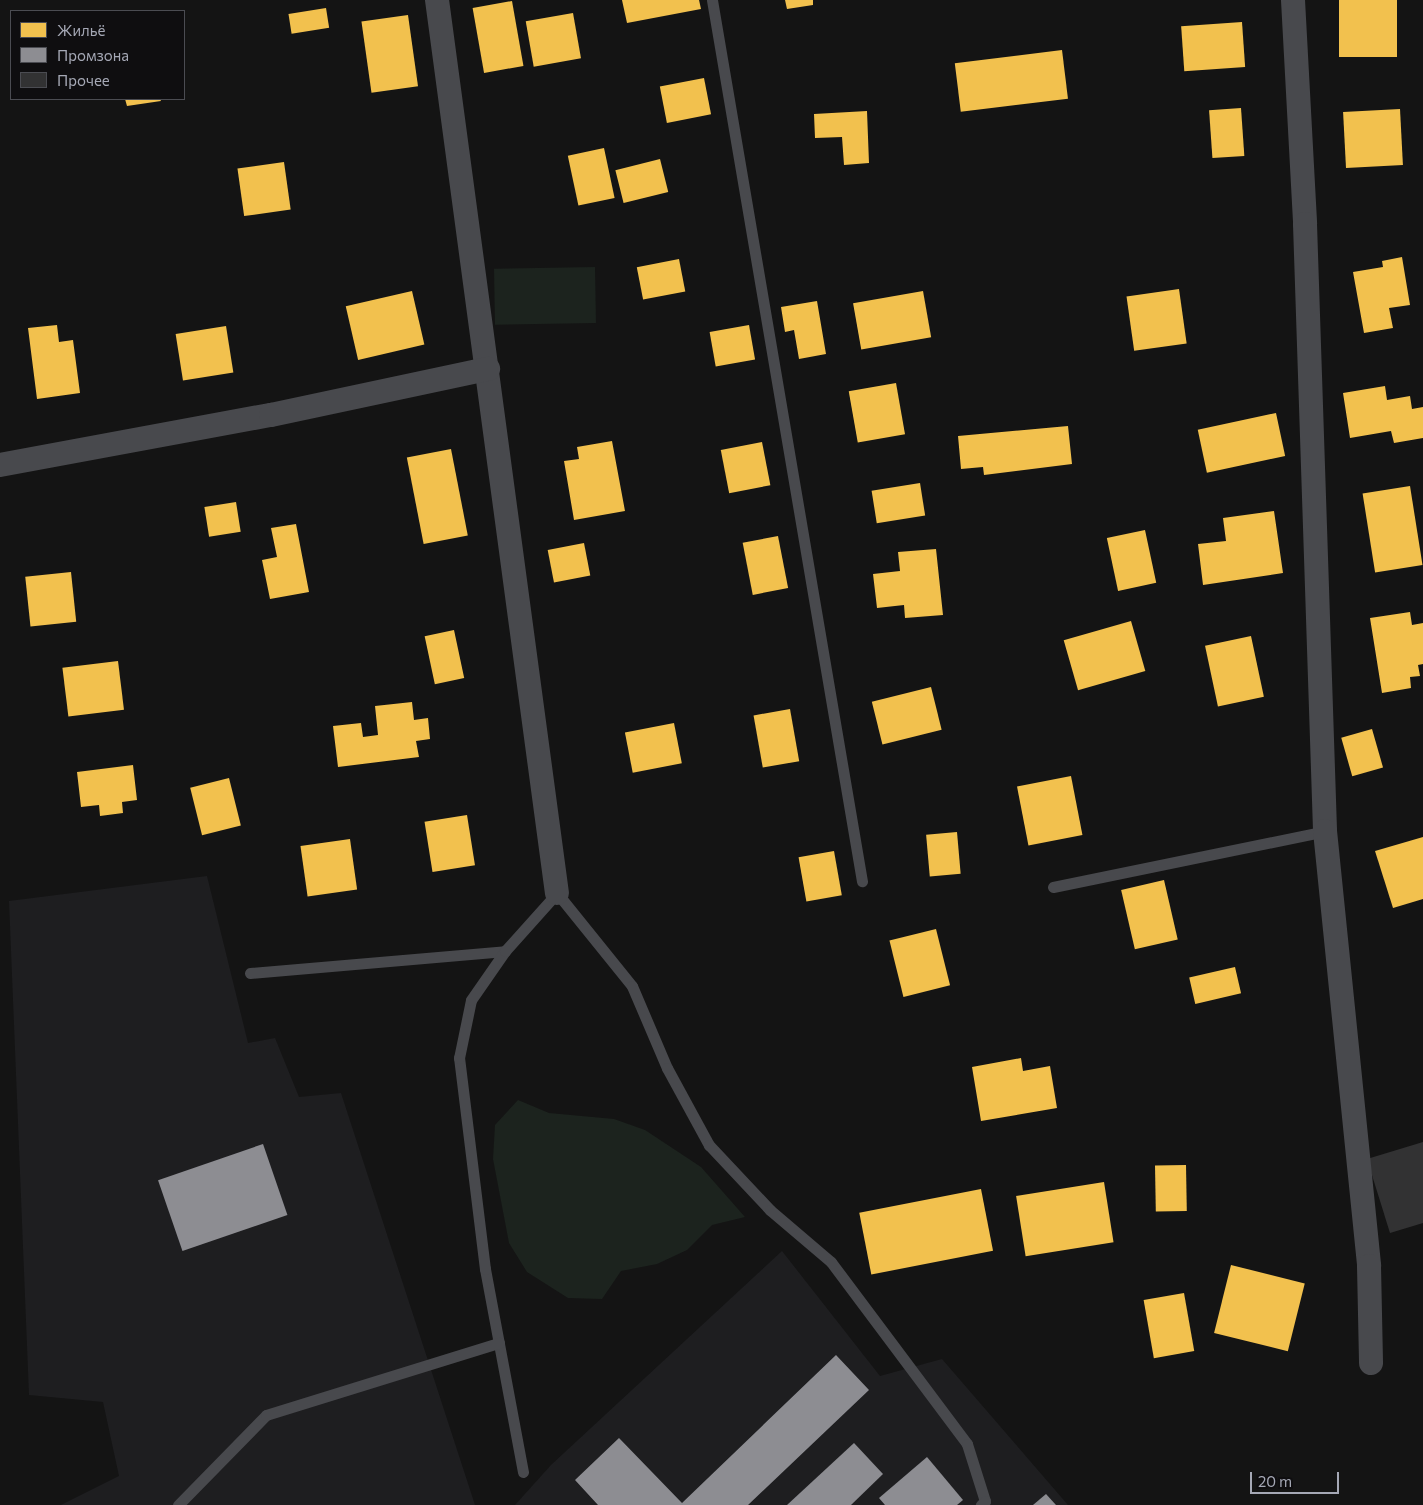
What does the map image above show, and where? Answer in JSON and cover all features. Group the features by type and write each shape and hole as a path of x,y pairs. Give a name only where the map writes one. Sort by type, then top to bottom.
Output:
{"street":[{"path":"437,0 557,893"},
{"path":"1293,0 1305,224 1325,831 1369,1266 1372,1363"},
{"path":"0,466 271,415 488,369"}],"lane":[{"path":"712,0 862,881"},
{"path":"1053,887 1325,831"},
{"path":"523,1472 485,1269 459,1058 471,1000 505,952 557,893 632,986 667,1068 708,1145 770,1210 831,1262 967,1444 984,1501 981,1505"},
{"path":"250,974 505,952"},
{"path":"178,1505 196,1490 266,1415 499,1343"}],"shaded area":[{"path":"595,267 596,323 495,325 494,269"},
{"path":"207,876 248,1043 275,1038 299,1097 341,1093 475,1505 61,1505 119,1476 103,1402 29,1395 9,901"},
{"path":"518,1100 549,1113 614,1119 645,1130 701,1167 745,1217 712,1225 687,1250 657,1264 621,1271 602,1299 568,1298 527,1272 509,1243 493,1159 495,1125"},
{"path":"782,1251 880,1376 942,1359 1068,1505 515,1505 551,1465"}],"building: Жильё":[{"path":"622,0 699,0 701,9 627,23"},
{"path":"785,0 813,0 813,5 787,9"},
{"path":"1339,0 1397,0 1397,57 1339,57"},
{"path":"512,1 523,66 484,73 473,8"},
{"path":"326,8 329,28 292,34 288,14"},
{"path":"573,13 581,58 534,67 526,21"},
{"path":"408,15 418,86 371,93 361,22"},
{"path":"1242,22 1245,67 1184,71 1181,26"},
{"path":"1062,50 1068,99 961,112 955,63"},
{"path":"704,78 711,114 667,123 660,87"},
{"path":"125,100 161,101 127,106"},
{"path":"1241,108 1244,156 1212,158 1209,110"},
{"path":"1400,109 1403,165 1346,168 1343,112"},
{"path":"867,111 869,163 844,165 842,137 815,138 814,114"},
{"path":"604,148 615,198 578,206 568,156"},
{"path":"660,159 668,192 624,203 615,170"},
{"path":"284,162 291,210 244,216 237,169"},
{"path":"1402,257 1410,305 1389,308 1393,328 1364,333 1353,272 1383,267 1382,261"},
{"path":"679,259 685,291 643,300 637,267"},
{"path":"1179,289 1187,343 1134,351 1127,296"},
{"path":"412,291 424,345 358,360 346,306"},
{"path":"923,291 931,337 861,350 853,303"},
{"path":"817,301 826,354 799,359 794,330 785,332 781,307"},
{"path":"57,325 59,342 73,340 80,393 37,399 28,328"},
{"path":"749,325 755,359 716,366 710,332"},
{"path":"226,326 233,372 183,380 176,334"},
{"path":"896,383 905,434 858,443 849,391"},
{"path":"1385,386 1387,400 1410,396 1412,409 1423,407 1423,438 1394,443 1391,431 1350,438 1343,393"},
{"path":"1276,413 1285,456 1207,473 1198,430"},
{"path":"1068,426 1072,464 984,475 983,467 961,469 958,436"},
{"path":"612,441 625,511 574,520 564,461 579,459 577,447"},
{"path":"762,442 770,485 729,493 721,450"},
{"path":"451,449 468,535 424,544 407,458"},
{"path":"920,483 925,516 877,523 872,491"},
{"path":"1410,486 1423,565 1375,573 1363,494"},
{"path":"236,502 241,532 209,537 204,507"},
{"path":"1274,511 1283,573 1203,585 1198,544 1226,541 1223,518"},
{"path":"296,524 309,592 270,599 262,560 277,557 271,528"},
{"path":"1145,530 1156,583 1118,591 1107,538"},
{"path":"778,536 788,588 753,595 743,543"},
{"path":"584,543 590,575 554,582 548,550"},
{"path":"936,549 943,615 905,618 904,605 877,608 873,574 900,571 898,552"},
{"path":"71,572 76,622 30,627 25,577"},
{"path":"1410,612 1412,625 1423,623 1423,664 1418,665 1420,676 1410,677 1411,688 1382,693 1370,618"},
{"path":"1131,621 1145,671 1078,690 1064,640"},
{"path":"454,630 464,678 435,684 425,636"},
{"path":"1251,636 1264,697 1218,706 1205,646"},
{"path":"118,661 124,710 68,716 62,668"},
{"path":"931,687 942,730 882,744 872,702"},
{"path":"412,702 414,720 428,718 430,739 416,741 419,757 338,767 333,726 361,723 363,737 378,735 375,706"},
{"path":"790,709 799,761 763,768 754,715"},
{"path":"674,723 682,763 633,773 625,733"},
{"path":"1372,729 1383,767 1352,776 1341,738"},
{"path":"133,765 137,800 122,802 123,813 100,816 99,805 81,807 77,772"},
{"path":"1071,776 1082,835 1028,845 1017,786"},
{"path":"229,778 241,826 202,835 190,788"},
{"path":"467,815 475,865 433,872 425,822"},
{"path":"957,832 961,874 930,877 926,835"},
{"path":"1423,837 1423,899 1393,908 1375,851"},
{"path":"350,839 357,890 308,896 300,846"},
{"path":"834,851 842,895 806,902 799,857"},
{"path":"1164,880 1178,939 1135,949 1121,890"},
{"path":"936,929 950,985 903,997 889,941"},
{"path":"1235,967 1241,993 1195,1004 1189,978"},
{"path":"1021,1058 1023,1071 1050,1066 1057,1108 981,1121 972,1067"},
{"path":"1186,1165 1187,1211 1156,1212 1155,1166"},
{"path":"1104,1182 1114,1242 1026,1256 1016,1196"},
{"path":"981,1189 993,1251 871,1275 859,1213"},
{"path":"1231,1265 1305,1283 1288,1351 1214,1333"},
{"path":"1184,1293 1194,1351 1154,1358 1144,1300"}],"building: Промзона":[{"path":"263,1144 287,1215 182,1251 158,1180"},
{"path":"836,1355 869,1390 748,1505 598,1505 575,1480 619,1438 682,1503"},
{"path":"854,1443 883,1474 851,1505 787,1505"},
{"path":"927,1457 963,1500 957,1505 885,1505 879,1498"},
{"path":"1046,1494 1056,1505 1033,1505"}],"building: Прочее":[{"path":"1423,1142 1423,1223 1390,1233 1367,1159"}]}
